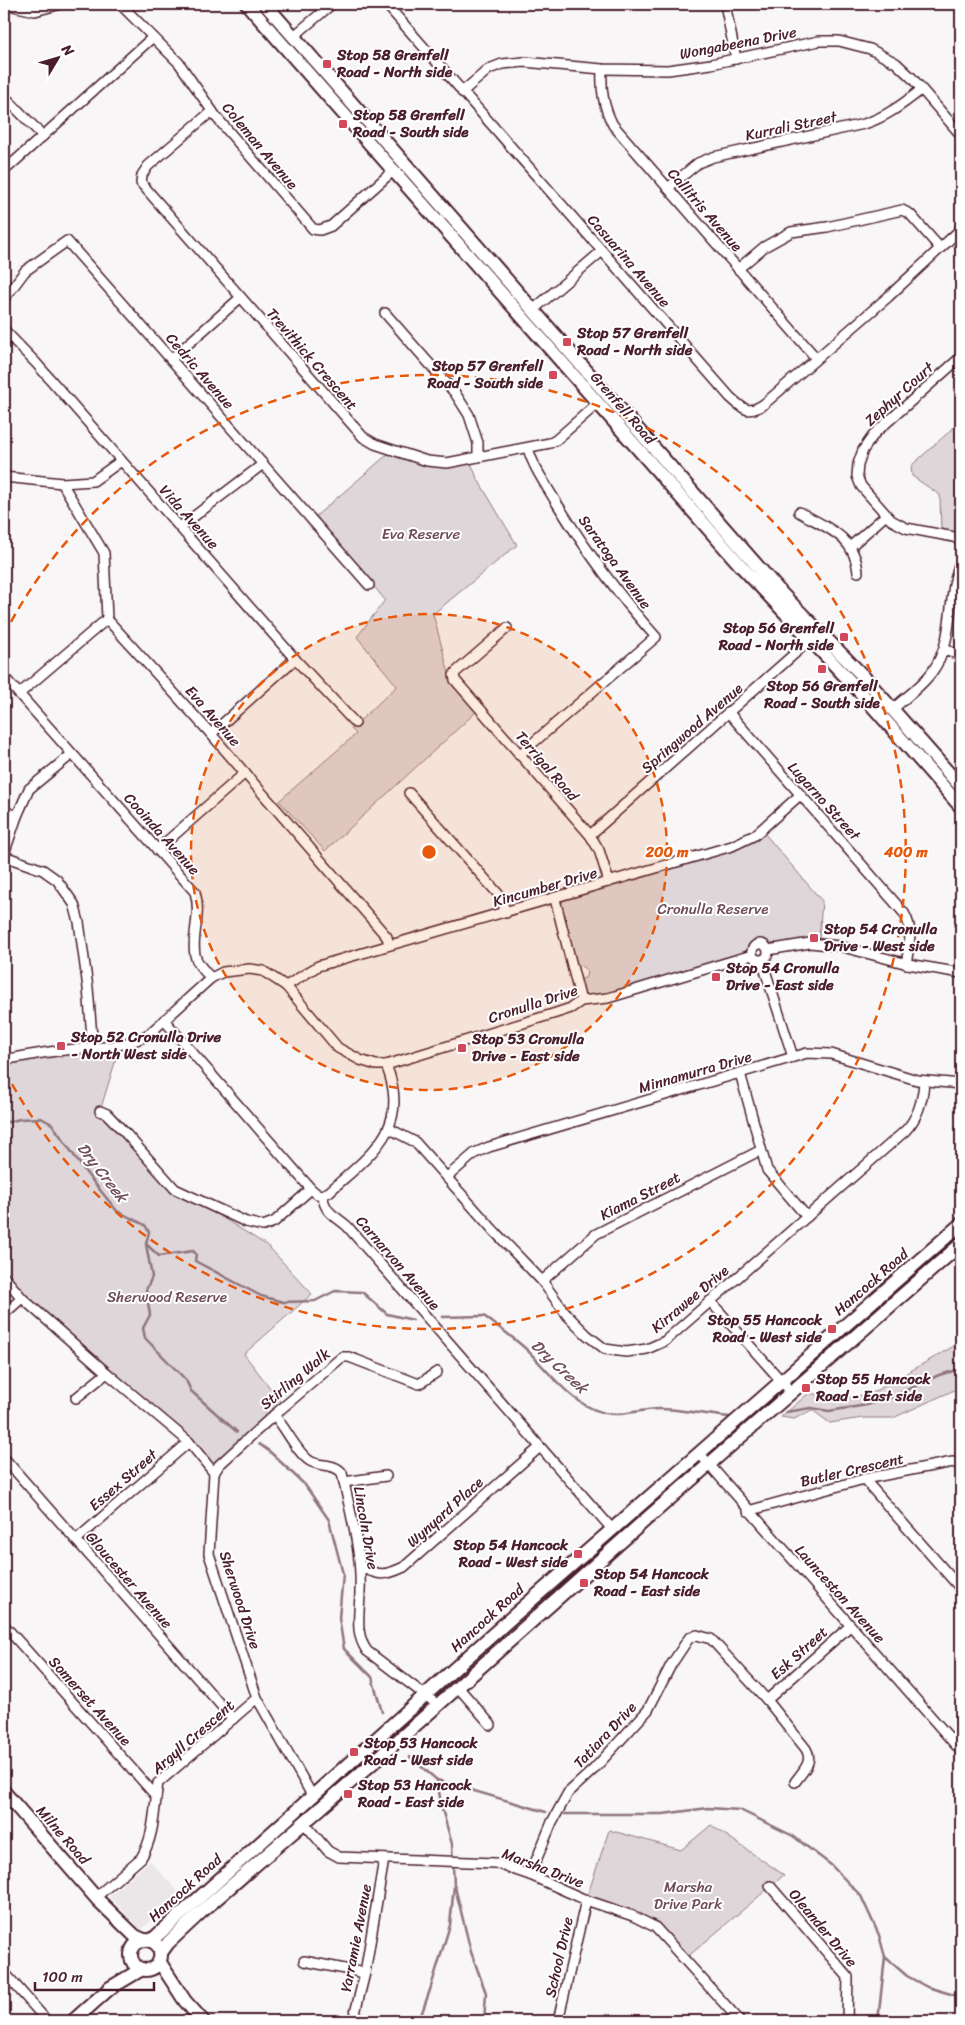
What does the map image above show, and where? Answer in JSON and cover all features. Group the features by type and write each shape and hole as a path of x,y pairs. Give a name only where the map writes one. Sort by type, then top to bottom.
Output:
{"main road":[{"name":"Grenfell Road","path":"247,4 742,567 883,718 961,807"},
{"name":"Grenfell Road","path":"266,4 781,593 864,676 961,787"},
{"path":"393,171 404,162"},
{"path":"523,319 533,310"},
{"path":"598,404 608,395"},
{"path":"883,718 893,709"},
{"name":"Hancock Road","path":"147,1941 313,1797 612,1529 961,1224"},
{"name":"Hancock Road","path":"73,2021 110,1988 153,1963 168,1943 188,1924 961,1244"},
{"path":"612,1529 622,1541"},
{"name":"Milne Road","path":"4,1792 97,1899 135,1936 147,1941"},
{"name":"Milne Road","path":"97,1899 132,1953"},
{"path":"153,1963 135,1965 132,1953 137,1943 147,1941 156,1944 153,1963 203,2021"},
{"name":"Hancock Road","path":"110,1988 132,1953"}],"street":[{"path":"4,4 35,11 61,4"},
{"name":"Coleman Avenue","path":"120,4 179,63 212,111 313,229 320,230 331,226 393,171"},
{"path":"294,36 332,4"},
{"name":"Casuarina Avenue","path":"386,4 730,398 746,410 755,410 764,404 888,296 961,229"},
{"path":"725,4 736,59"},
{"path":"4,171 153,37"},
{"name":"Wongabeena Drive","path":"462,92 489,69 502,64 524,62 602,69 668,70 710,64 819,42 839,41 870,49 896,63 961,135"},
{"name":"Callitris Avenue","path":"602,69 601,90 605,111 613,125 816,358"},
{"name":"Kurrali Street","path":"668,188 698,163 713,157 880,119 921,90"},
{"path":"4,96 43,136"},
{"name":"Trevithick Crescent","path":"212,111 148,166 142,175 142,183 362,437 375,444 427,461 448,463 528,448 556,440 598,404"},
{"path":"738,268 764,247 791,232 827,227 902,210 910,214 940,248"},
{"name":"Cedric Avenue","path":"4,299 25,271 67,241 369,586"},
{"path":"533,310 602,250"},
{"path":"171,359 240,298"},
{"path":"385,313 455,393 469,415 478,443 478,457"},
{"name":"Vida Avenue","path":"4,330 295,659 355,723"},
{"name":"Zephyr Court","path":"961,357 875,433 863,450 858,464 857,476 861,486 892,520 906,528 954,537 961,541"},
{"name":"Saratoga Avenue","path":"519,755 656,637 622,599 583,546 545,484 528,448"},
{"path":"4,477 62,483 94,481 121,461"},
{"path":"180,527 263,464"},
{"path":"19,694 107,619 104,553 62,483"},
{"path":"799,512 834,532 851,546 858,572"},
{"path":"851,546 886,515"},
{"path":"893,709 932,672 944,648 956,576 961,560"},
{"name":"Eva Avenue","path":"107,619 211,734 365,910 387,937 389,946"},
{"name":"Terrigal Road","path":"507,628 454,675 455,680 590,835 599,850 609,882"},
{"name":"Springwood Avenue","path":"590,835 810,640"},
{"path":"944,648 961,656"},
{"path":"211,734 295,659"},
{"name":"Cooinda Avenue","path":"4,677 195,892 199,904 195,956 201,967 211,978"},
{"name":"Lugarno Street","path":"729,713 904,913 911,936 906,964"},
{"path":"72,754 30,789 16,816 4,855 43,870 57,880 74,904 79,922 88,988 93,1049"},
{"path":"157,850 245,773"},
{"path":"409,793 500,896 506,912"},
{"name":"Kincumber Drive","path":"286,986 318,966 732,846 755,835 800,795"},
{"path":"4,811 16,816"},
{"path":"554,899 581,1001"},
{"path":"762,961 754,959 752,955 753,947 757,944 762,944 768,950"},
{"path":"768,950 798,944 825,944 857,950 906,964 961,973"},
{"path":"762,961 766,958 768,950"},
{"name":"Cronulla Drive","path":"211,978 224,972 250,969 263,971 286,986 338,1048 360,1060 376,1065 386,1065 556,1013 571,1008 581,1001 608,998 752,955"},
{"path":"762,961 793,1057"},
{"path":"4,1060 65,1050 120,1046 139,1040 149,1034 211,978"},
{"path":"164,1020 317,1194 322,1195 329,1192 365,1160 390,1130 394,1106 394,1087 386,1065"},
{"name":"Minnamurra Drive","path":"447,1177 475,1153 488,1146 793,1057 815,1053 831,1054 924,1081 961,1084"},
{"path":"740,1073 766,1170 807,1217"},
{"name":"Kirrawee Drive","path":"390,1130 400,1133 415,1142 494,1232 542,1281 567,1315 587,1335 605,1349 626,1352 647,1349 665,1341 914,1123 923,1095 924,1081"},
{"path":"100,1111 106,1114 120,1128 175,1188 246,1222 264,1226 274,1222 311,1189"},
{"name":"Kiama Street","path":"542,1281 596,1234 762,1150"},
{"name":"Carnarvon Avenue","path":"322,1195 324,1204 331,1215 347,1226 612,1529"},
{"path":"4,1277 22,1298 189,1442 214,1473"},
{"path":"4,1314 22,1298"},
{"path":"710,1301 792,1393"},
{"name":"Stirling Walk","path":"214,1473 219,1466 274,1415 342,1357 349,1357 419,1384 437,1372"},
{"path":"76,1398 106,1372"},
{"name":"Lincoln Drive","path":"274,1415 284,1425 302,1454 310,1461 339,1468 342,1473 361,1567 358,1628 363,1645 367,1651 438,1705"},
{"name":"Essex Street","path":"76,1540 189,1442"},
{"name":"Wynyard Place","path":"361,1567 377,1575 404,1567 540,1447"},
{"name":"Launceston Avenue","path":"700,1454 850,1626 958,1740 961,1751"},
{"name":"Gloucester Avenue","path":"4,1458 233,1719"},
{"name":"Butler Crescent","path":"748,1511 864,1479 953,1462 961,1466"},
{"name":"Sherwood Drive","path":"214,1473 208,1554 258,1698 313,1797"},
{"path":"344,1482 386,1476"},
{"path":"864,1479 961,1589"},
{"name":"Somerset Avenue","path":"4,1625 156,1796"},
{"name":"Esk Street","path":"767,1700 850,1626"},
{"name":"Tatiara Drive","path":"530,1875 552,1822 568,1792 594,1769 648,1710 671,1665 689,1638 697,1635 711,1639 767,1700 810,1754 809,1762 795,1782"},
{"path":"458,1687 491,1725"},
{"name":"Argyll Crescent","path":"97,1899 141,1858 146,1850 152,1828 158,1783 258,1698"},
{"name":"Marsha Drive","path":"304,1823 328,1851 333,1854 348,1858 495,1863 530,1875 586,1900 633,1916 655,1927 740,2021"},
{"name":"Yarramie Avenue","path":"353,2021 365,1973 384,1859"},
{"name":"Oleander Drive","path":"770,1886 848,1977 847,2021"},
{"name":"School Drive","path":"558,2021 586,1900"},
{"path":"304,1961 365,1973"},
{"path":"4,1972 47,2021"}],"shaded area":[{"path":"150,1861 180,1894 141,1930 109,1896"}],"green space":[{"path":"961,421 961,538 941,533 940,495 912,476 911,466"},
{"name":"Eva Reserve","path":"388,454 410,461 438,466 471,463 477,478 517,545 433,614 451,681 476,712 325,851 279,801 356,734 351,729 397,686 357,637 385,600 316,516"},
{"name":"Cronulla Reserve","path":"764,833 822,901 819,940 774,944 758,941 734,957 604,995 583,995 579,981 586,977 587,970 575,962 560,906 564,899 739,848"},
{"name":"Sherwood Reserve","path":"120,1046 100,1111 175,1188 268,1246 312,1294 244,1354 284,1406 214,1473 189,1442 22,1298 4,1275 4,1059"},
{"path":"961,1342 961,1387 893,1418 862,1418 830,1423 812,1410 794,1419 781,1417 809,1393 843,1399 872,1393"},
{"name":"Marsha Drive Park","path":"711,1825 784,1875 685,1959 655,1927 586,1900 609,1830 681,1850"}],"waterway":[{"name":"Dry Creek","path":"4,1123 20,1119 41,1118 52,1124 87,1174 117,1211 145,1225 149,1232 146,1244 159,1256 193,1251 196,1254 195,1261 261,1296 283,1302 315,1301 335,1291 362,1292 387,1314 413,1320"},
{"path":"146,1244 152,1277 146,1290 150,1315 143,1328 145,1338 186,1380 191,1391 237,1432"},
{"name":"Dry Creek","path":"442,1317 484,1316 526,1349 576,1399 600,1412 619,1414 652,1409 667,1409 730,1417"},
{"name":"Dry Creek","path":"786,1412 811,1408 829,1411 867,1405 892,1397 939,1375 961,1369"},
{"path":"259,1444 305,1485 329,1520 343,1574 339,1618 344,1649 372,1677 382,1712"},
{"path":"410,1757 437,1780 546,1812"},
{"path":"419,2021 450,1925 454,1886 452,1844 442,1809 437,1780"},
{"path":"565,1814 663,1814 708,1808 740,1810 793,1836 831,1865 861,1896 879,1935 885,1957 878,2021"},
{"path":"455,1887 471,1952 486,1993 484,2021"},
{"path":"885,1957 907,1976 927,1987 961,1997"}],"place":[{"name":"Stop 58 Grenfell Road - North side","path":"327,64"},
{"name":"Stop 58 Grenfell Road - South side","path":"343,124"},
{"name":"Stop 57 Grenfell Road - North side","path":"567,342"},
{"name":"Stop 57 Grenfell Road - South side","path":"553,375"},
{"name":"Stop 56 Grenfell Road - North side","path":"844,637"},
{"name":"Stop 56 Grenfell Road - South side","path":"822,669"},
{"name":"Stop 54 Cronulla Drive - West side","path":"814,938"},
{"name":"Stop 54 Cronulla Drive - East side","path":"716,977"},
{"name":"Stop 52 Cronulla Drive - North West side","path":"61,1046"},
{"name":"Stop 53 Cronulla Drive - East side","path":"462,1048"},
{"name":"Stop 55 Hancock Road - West side","path":"832,1329"},
{"name":"Stop 55 Hancock Road - East side","path":"806,1388"},
{"name":"Stop 54 Hancock Road - West side","path":"578,1554"},
{"name":"Stop 54 Hancock Road - East side","path":"584,1583"},
{"name":"Stop 53 Hancock Road - West side","path":"354,1752"},
{"name":"Stop 53 Hancock Road - East side","path":"348,1794"}]}
